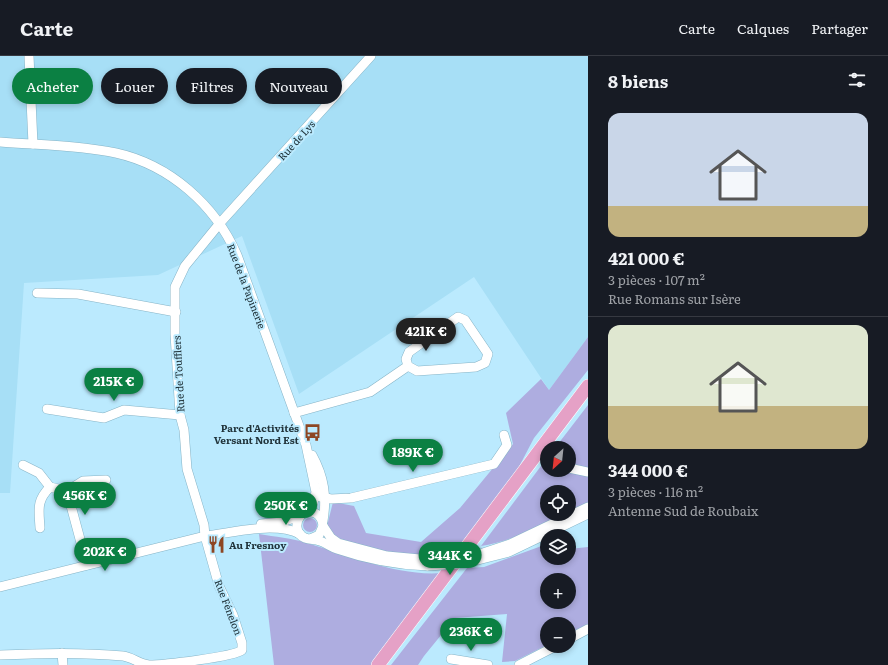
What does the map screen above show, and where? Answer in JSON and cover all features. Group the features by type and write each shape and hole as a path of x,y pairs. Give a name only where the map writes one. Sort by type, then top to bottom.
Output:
{"highway":[{"path":"378,665 588,386"},
{"path":"553,441 588,395"},
{"path":"384,665 540,458"}],"street":[{"path":"29,56 33,144"},
{"name":"Rue de Lys","path":"220,223 371,56"},
{"name":"Rue de la Papinerie","path":"0,142 117,153 140,161 161,171 180,183 204,204 220,223 237,255 306,445 323,478 325,498 323,524"},
{"name":"Rue de Toufflers","path":"206,536 187,469 184,430 180,415 175,287 180,274 220,223"},
{"path":"37,293 78,294 176,312"},
{"path":"458,317 465,320 488,354 485,363 476,367 417,371 408,366 406,359 409,352 458,317"},
{"path":"294,413 370,392 408,366"},
{"path":"47,409 104,418 124,410 180,415"},
{"path":"300,534 296,525 302,515 312,505 316,496 344,499 361,496 494,464 507,445 504,435"},
{"name":"Rue de la Papinerie","path":"306,445 315,483 316,496"},
{"path":"22,465 39,473 50,487 67,491 83,481 106,480"},
{"path":"576,469 588,472"},
{"path":"40,528 40,501 50,487"},
{"path":"67,491 86,565"},
{"path":"206,536 226,528 282,522 302,515 314,513 323,524 331,538 338,543 387,556 429,563 477,554 510,544 588,507"},
{"path":"0,587 206,536 250,530 283,530 300,534 310,539 375,560 398,564 470,562 509,552 588,514"},
{"path":"310,539 319,535 323,524"},
{"name":"Rue Fénelon","path":"0,655 62,653 124,656 149,664 210,662 236,654 242,650 243,647 233,615 219,586 206,536"},
{"path":"576,635 588,629"},
{"path":"62,653 63,665"},
{"path":"519,665 542,653"},
{"path":"451,659 471,664 488,665"}],"shaded area":[{"path":"0,56 588,56 588,337 549,390 474,277 299,394 242,236 158,275 24,283 10,493 0,493"},
{"path":"588,337 588,370 534,438 512,480 459,551 418,555 376,550 345,541 333,535 327,526 333,502 354,506 366,533 421,542 460,508 513,444 506,413 541,379 549,390"},
{"path":"588,405 588,503 576,509 576,485 540,485 540,521 552,521 503,541 481,546 540,467 540,477 576,477 576,441 560,441"},
{"path":"307,518 313,518 317,522 317,528 313,532 307,532 303,528 303,522"},
{"path":"259,534 301,541 374,564 409,572 442,573 373,665 274,665"},
{"path":"540,547 540,565 576,565 576,548 588,547 588,624 576,630 576,617 540,617 540,648 515,661 502,662 507,614 455,618 418,665 391,665 467,568 484,567"}],"place":[{"name":"Parc d'Activités Versant Nord Est","path":"312,433"},
{"name":"Au Fresnoy","path":"216,544"}]}
